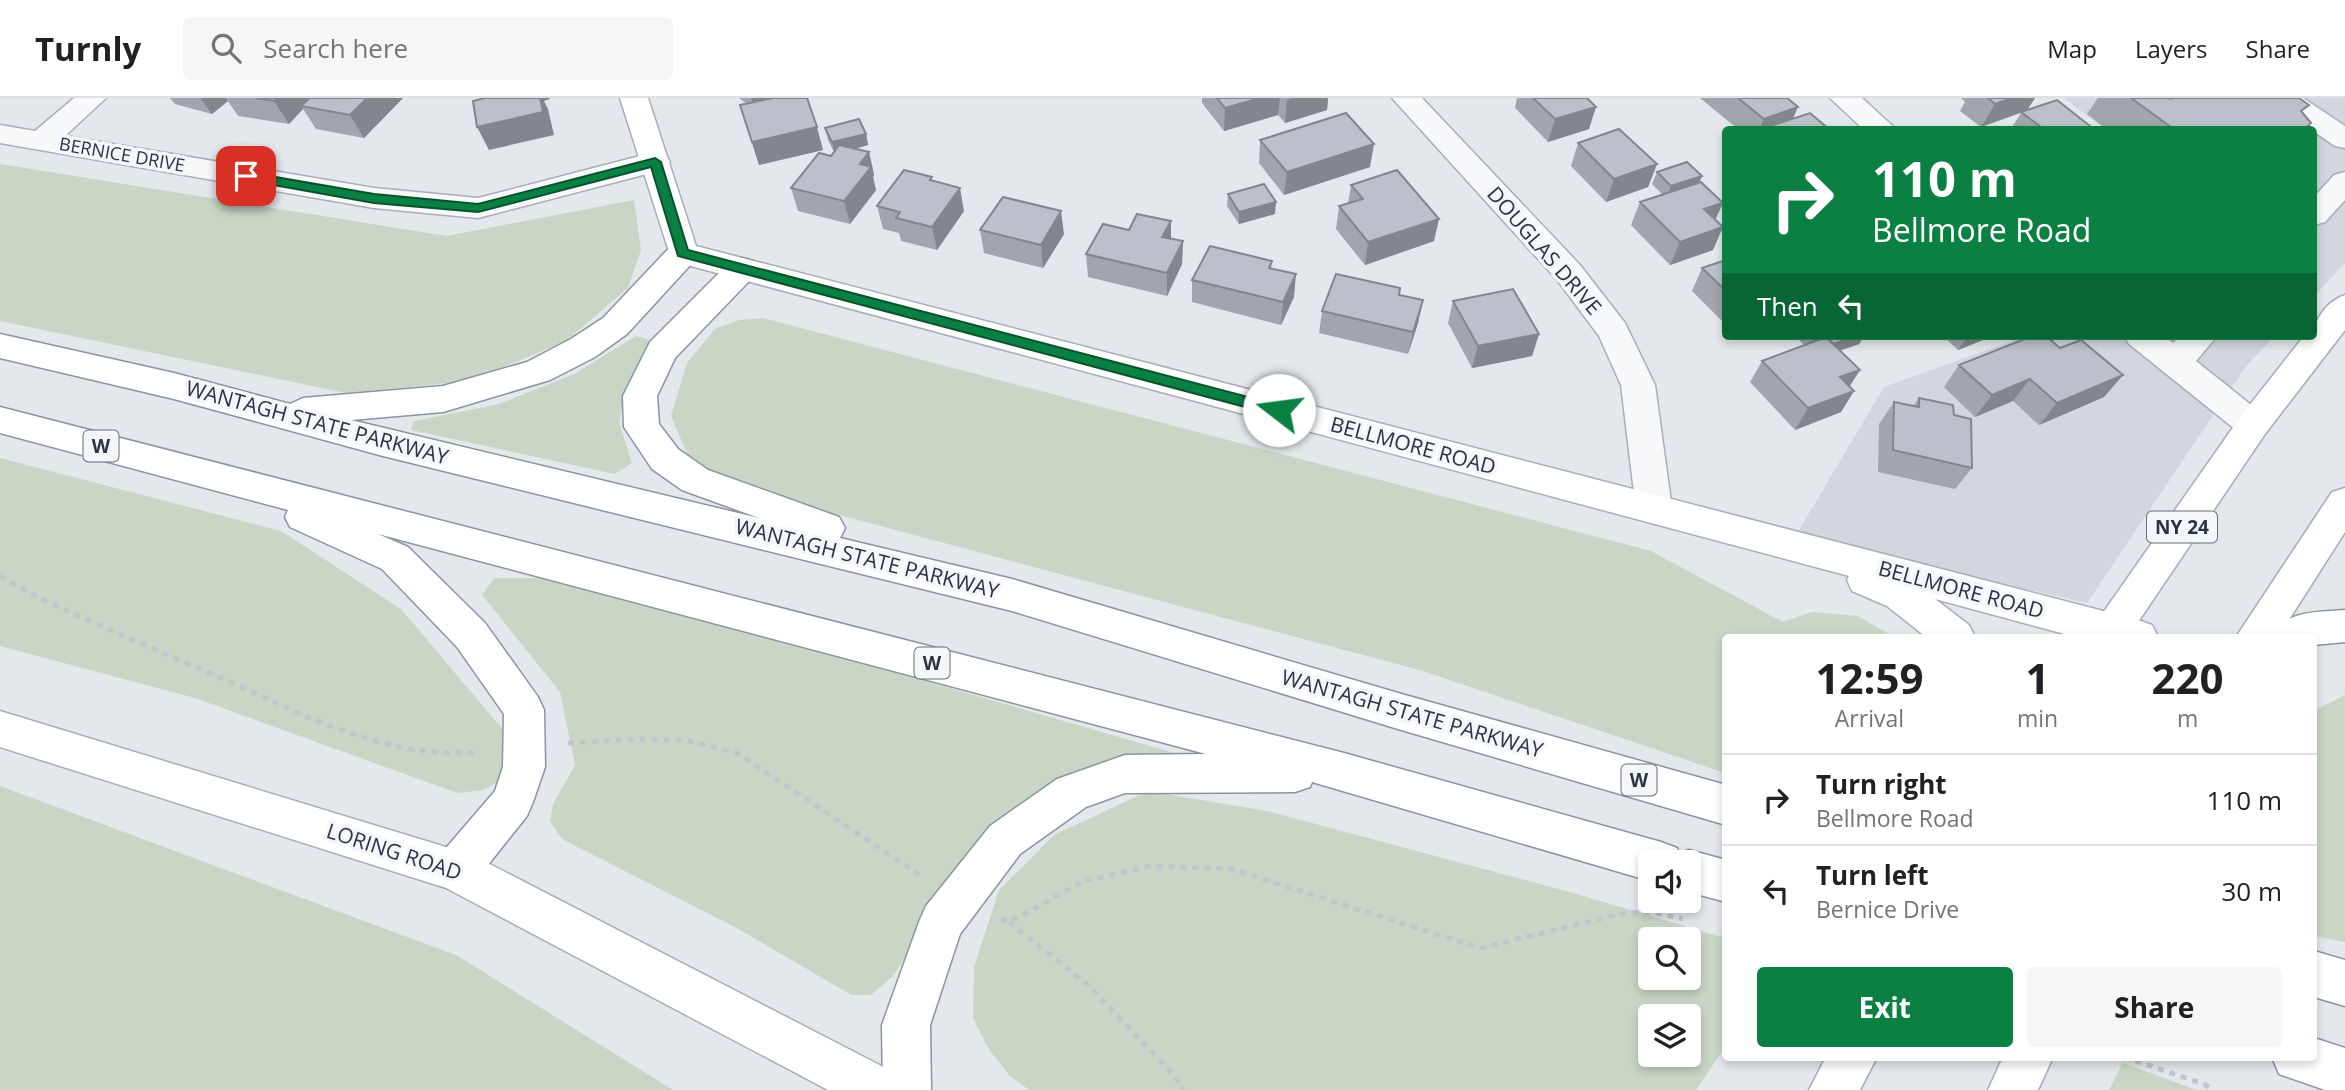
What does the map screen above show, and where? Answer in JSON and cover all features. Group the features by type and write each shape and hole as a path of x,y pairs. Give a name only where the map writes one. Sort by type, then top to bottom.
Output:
{"main road":[{"path":"277,414 443,399 538,371 583,348 615,326 683,253 634,98"},
{"name":"BELLMORE ROAD","path":"683,253 1771,538 2114,634"},
{"path":"742,269 662,351 640,396 642,427 665,459 695,480 1012,595"},
{"name":"NY 24","path":"2119,634 2253,425 2345,307"},
{"name":"WANTAGH STATE PARKWAY","path":"0,346 174,386 383,442 1012,595 1398,711 1722,804"},
{"name":"W","path":"0,420 1344,772 1638,856"},
{"path":"202,472 395,558 471,635 524,710 524,767 513,803 456,870"},
{"path":"2258,634 2345,502"},
{"path":"1771,538 1900,595 1951,634"},
{"path":"2297,634 2306,629 2345,626"},
{"name":"LORING ROAD","path":"0,729 456,870 877,1090"},
{"path":"907,1090 905,1025 942,922 1005,840 1072,793 1125,774 1344,772"},
{"path":"1701,874 1722,880"},
{"path":"2317,975 2345,984"},
{"path":"1833,1090 1851,1061"},
{"path":"2309,1061 2345,1072"}],"street":[{"path":"41,141 92,98"},
{"name":"DOUGLAS DRIVE","path":"1406,98 1569,274 1613,331 1638,385 1654,509"},
{"path":"1844,98 1878,126"},
{"path":"2283,98 2345,139"},
{"name":"BERNICE DRIVE","path":"0,134 374,198 478,208 655,162"},
{"path":"2317,212 2345,182"},
{"path":"2146,340 2253,425"},
{"path":"2174,363 2196,340"}],"path":[{"path":"0,576 43,600 349,735 393,749 452,755 524,746 638,739 687,740 737,753 825,814 960,898 1009,922 1088,985 1175,1076 1183,1090"},
{"path":"1009,922 1084,881 1151,866 1231,869 1480,948 1517,942 1593,919 1647,912 1686,919"},
{"path":"2136,1061 2204,1084 2213,1090"}],"shaded area":[{"path":"2064,98 2345,98 2345,263 2317,293 2317,126 2101,126"},
{"path":"2015,340 2271,340 2247,365 2087,603 1795,537 1884,387"}],"green space":[{"path":"0,164 447,236 634,200 641,250 628,288 566,341 470,381 346,393 0,321"},
{"path":"763,318 1651,551 1783,622 1812,612 1858,616 1889,634 1722,634 1722,772 1423,671 731,486 688,456 671,416 687,363 715,329 739,320"},
{"path":"636,336 651,340 625,394 619,422 632,463 615,474 411,430 414,421 499,404 576,373"},
{"path":"0,458 281,531 401,609 505,732 503,779 484,790 457,793 195,698 0,646"},
{"path":"494,578 549,578 859,662 1178,754 1086,773 1025,805 968,853 894,975 871,995 851,995 735,927 562,839 550,821 553,804 575,765 560,692 482,595"},
{"path":"2345,695 2345,942 2317,937 2317,709"},
{"path":"0,786 456,955 673,1090 0,1090"},
{"path":"1148,791 1267,811 1570,892 1688,927 1638,927 1638,990 1701,990 1701,931 1722,937 1722,1051 1696,1090 1029,1090 1009,1075 988,1048 973,1018 974,967 999,890 1054,835"},
{"path":"2123,1063 2197,1090 2109,1090"}],"building":[{"path":"256,98 277,98 274,101"},
{"path":"310,98 367,98 350,115 301,106"},
{"path":"485,98 540,98 543,112 477,127 473,101"},
{"path":"773,98 807,98 817,127 752,142 740,105"},
{"path":"1217,98 1260,98 1225,108"},
{"path":"1533,98 1587,98 1596,107 1555,119"},
{"path":"1738,98 1787,98 1798,107 1764,119"},
{"path":"1988,98 2012,98 1995,104"},
{"path":"2131,98 2299,98 2309,105 2301,111 2311,123 2308,126 2170,126"},
{"path":"2057,100 2090,126 2040,126 2021,112"},
{"path":"1346,113 1374,144 1287,172 1260,140"},
{"path":"1810,113 1825,126 1770,126"},
{"path":"859,119 866,134 832,142 825,128"},
{"path":"1619,129 1657,164 1614,179 1578,143"},
{"path":"839,145 869,152 860,164 871,167 844,201 791,188 819,153 831,156"},
{"path":"1687,162 1702,176 1671,186 1657,172"},
{"path":"904,170 960,188 932,227 896,218 900,212 877,206"},
{"path":"1397,170 1439,219 1368,242 1339,206 1363,199 1351,185"},
{"path":"1701,182 1722,202 1704,209 1722,227 1680,242 1640,202"},
{"path":"1264,184 1276,202 1239,212 1228,194"},
{"path":"1003,197 1061,211 1041,245 980,230"},
{"path":"1137,214 1171,221 1162,237 1183,241 1167,273 1086,254 1103,224 1129,230"},
{"path":"1210,246 1272,261 1269,268 1296,274 1283,302 1192,280"},
{"path":"1722,261 1722,287 1702,268"},
{"path":"1336,274 1400,288 1399,295 1423,300 1413,332 1322,311"},
{"path":"1513,289 1539,334 1478,346 1453,301"},
{"path":"1818,340 1829,340 1860,370 1840,377 1854,391 1808,408 1762,361"},
{"path":"2022,340 2051,340 2060,348 2081,340 2123,375 2057,403 2030,379 1992,395 1959,365"},
{"path":"1919,398 1953,405 1954,415 1971,419 1972,468 1893,450 1894,402 1919,407"}],"route":[{"path":"246,176 374,198 478,208 537,195 655,162 683,253 1279,410"}]}
